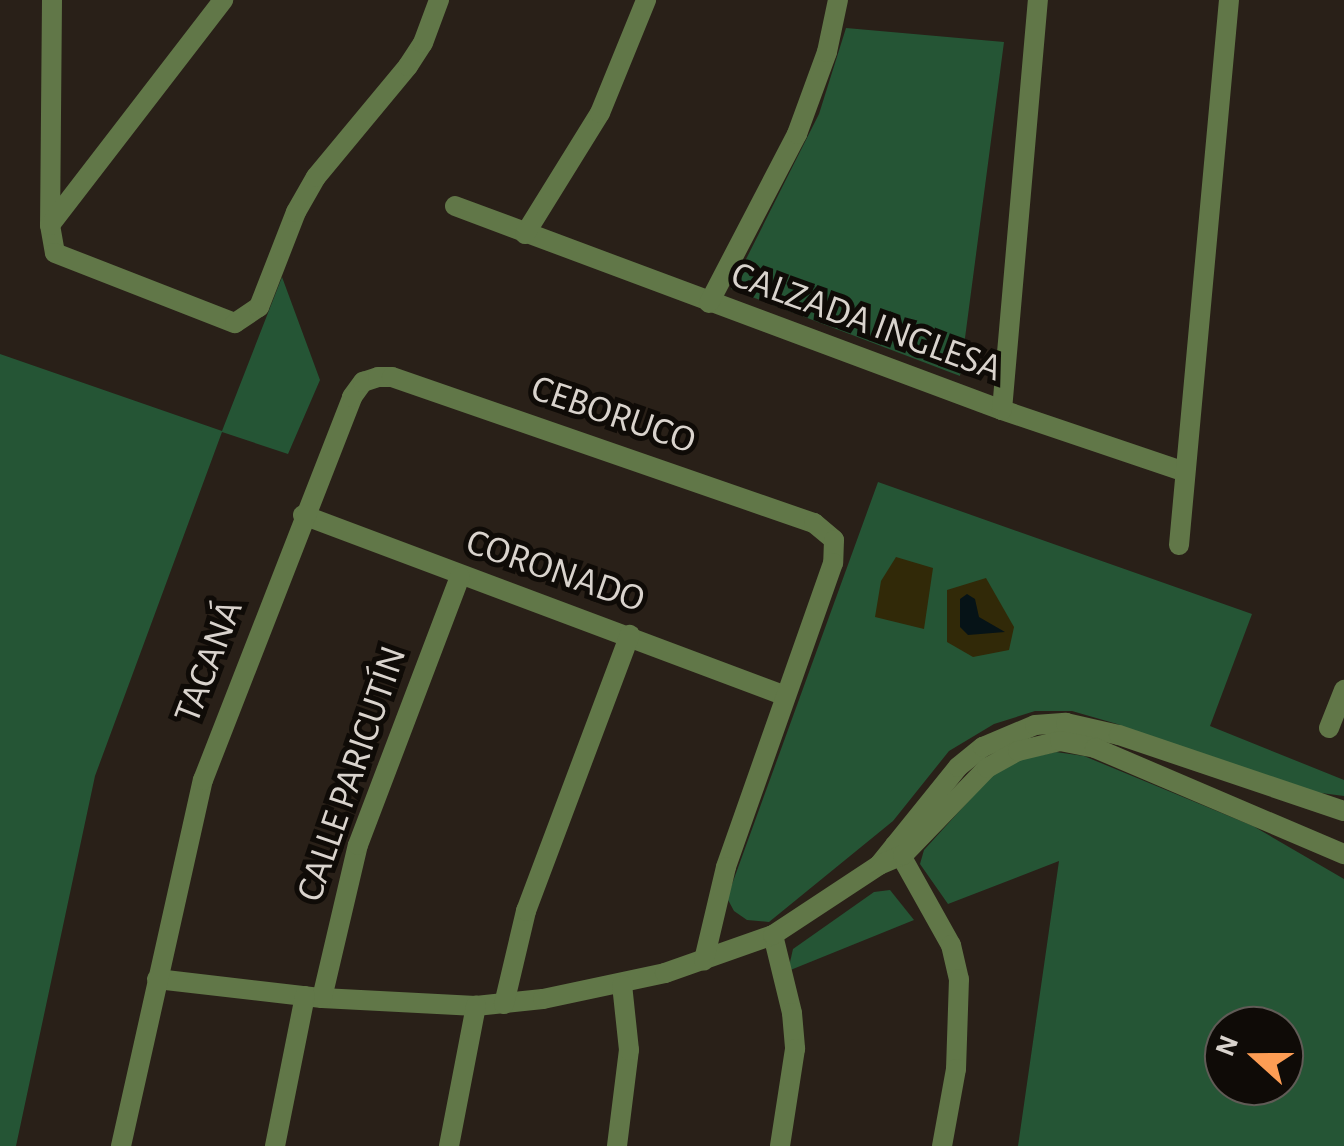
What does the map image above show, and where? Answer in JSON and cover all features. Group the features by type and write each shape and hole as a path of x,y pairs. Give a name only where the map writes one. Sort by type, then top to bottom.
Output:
{"street":[{"path":"52,0 52,247 60,258 236,324 259,307 310,188 408,66 438,0"},
{"path":"50,225 222,0"},
{"path":"524,234 600,113 646,0"},
{"path":"709,303 798,134 828,52 838,0"},
{"path":"1002,410 1038,0"},
{"path":"1179,545 1229,0"},
{"name":"CALZADA INGLESA","path":"455,206 1002,410 1185,472"},
{"name":"CEBORUCO","path":"363,382 392,377 814,523 834,540 833,562 783,695"},
{"name":"TACANÁ","path":"121,1146 203,780 303,515 352,396 363,382"},
{"name":"CORONADO","path":"303,515 783,695"},
{"name":"CALLE PARICUTÍN","path":"275,1146 358,845 460,576"},
{"path":"504,1004 526,912 630,636"},
{"path":"1328,728 1344,690"},
{"path":"704,960 726,866 783,695"},
{"path":"898,849 970,757 994,741 1035,725 1066,722 1119,735 1344,811"},
{"path":"157,979 314,997 476,1006 622,985 772,935 898,849 987,768 1018,751 1060,740 1094,748 1344,854"},
{"path":"1296,831 1306,800"},
{"path":"898,849 952,945 959,979 956,1069 942,1146"},
{"path":"772,935 792,1013 795,1049 780,1146"},
{"path":"617,1146 629,1050 622,985"},
{"path":"449,1146 476,1006"}],"green space":[{"path":"846,28 1004,42 960,376 731,289 819,114"},
{"path":"282,277 320,380 288,454 222,432 95,776 16,1146 0,1146 0,354 222,431"},
{"path":"878,482 1252,614 1210,726 1344,780 1344,796 1283,788 1117,724 1072,711 1035,711 994,724 949,751 893,821 769,922 747,920 734,911 727,898"},
{"path":"1056,752 1084,756 1253,826 1344,879 1344,1146 1018,1146 1059,861 948,904 920,864 924,850 995,772 1018,760"},
{"path":"890,890 914,920 788,971 793,949 874,892"}],"sand":[{"path":"896,557 933,568 924,629 875,617 881,581"},
{"path":"986,578 1014,627 1009,650 973,657 947,642 947,590"}],"shaded area":[{"path":"967,594 975,599 979,617 1005,632 968,635 960,627 960,599"}]}
